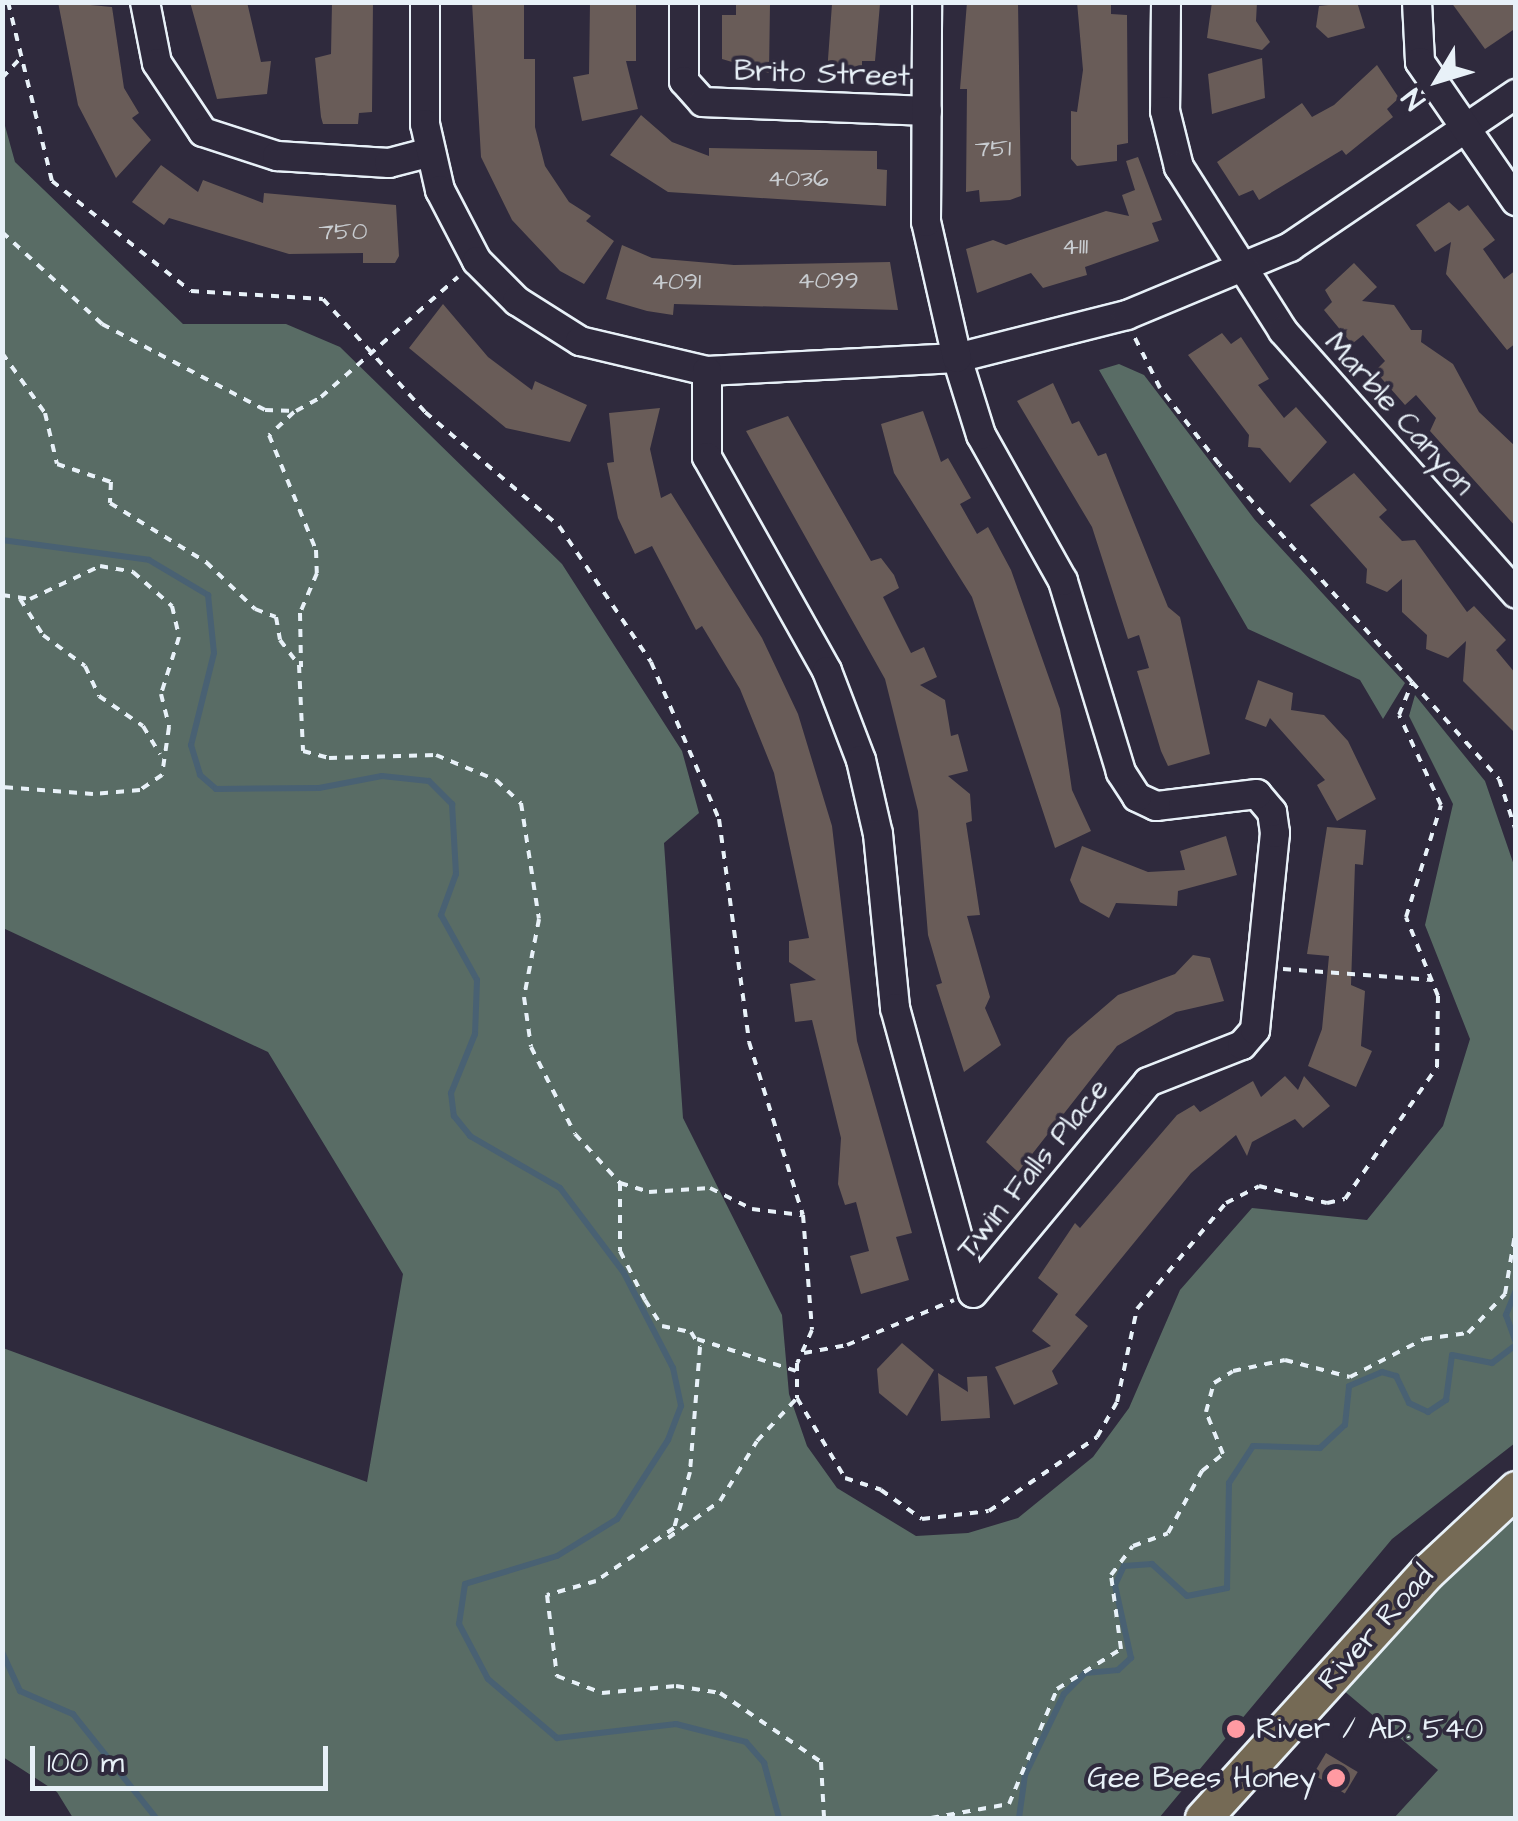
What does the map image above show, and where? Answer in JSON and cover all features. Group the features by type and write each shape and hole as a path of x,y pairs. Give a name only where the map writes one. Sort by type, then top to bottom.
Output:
{"main road":[{"name":"River Road","path":"1202,1818 1428,1571 1516,1489"}],"street":[{"path":"145,2 156,63 203,132 277,156 389,163 431,152"},
{"path":"425,2 431,152 478,261 517,301 580,341 707,371 957,358 1112,320 1242,272 1516,94"},
{"name":"Brito Street","path":"684,2 684,81 703,102 927,111"},
{"path":"927,2 926,222 957,358"},
{"name":"Marble Canyon","path":"1166,2 1169,141 1242,272 1299,352 1516,593"},
{"path":"1416,2 1420,62 1516,201"},
{"name":"Twin Falls Place","path":"957,358 981,435 1063,581 1128,786 1156,806 1248,791 1272,812 1260,1014 1248,1039 1171,1068 1136,1094 973,1293"},
{"name":"Twin Falls Place","path":"707,371 706,457 819,656 861,760 878,834 895,1008 973,1293"}],"path":[{"path":"2,78 22,58"},
{"path":"2,232 102,324 173,357 243,404 296,411"},
{"path":"478,261 269,435 316,550 318,573 300,613 303,751 329,758 436,756 496,780 520,803 539,918 524,997 531,1047 575,1134 620,1183 649,1192 710,1188 752,1210 803,1215"},
{"path":"2,353 45,414 56,464 111,482 110,503 206,562 256,609 276,618 302,682"},
{"path":"2,595 20,599 109,566 142,577 172,606 179,637 161,694 169,727 160,754 162,775 140,790 2,787"},
{"path":"20,599 43,635 84,666 99,696 143,726 160,754"},
{"path":"1412,682 1499,779 1516,831"},
{"path":"1264,967 1433,980"},
{"path":"620,1183 620,1251 662,1326 796,1370"},
{"path":"930,1818 1009,1804 1057,1689 1122,1650 1111,1575 1133,1546 1168,1533 1202,1471 1224,1454 1206,1412 1214,1383 1233,1371 1285,1360 1350,1377 1424,1339 1468,1333 1505,1294 1516,1228"},
{"path":"804,1353 848,1345 973,1293"},
{"path":"668,1538 690,1472 700,1390 694,1338"},
{"path":"797,1398 750,1450 720,1501 596,1582 547,1596 557,1676 602,1693 676,1686 720,1693 821,1762 824,1818"}],"green space":[{"path":"2,115 15,162 183,324 286,324 340,347 562,564 682,751 699,813 664,843 683,1118 782,1315 789,1394 807,1446 837,1488 916,1536 968,1533 1018,1518 1093,1457 1129,1408 1180,1290 1252,1208 1367,1220 1443,1126 1470,1039 1425,925 1453,804 1409,716 1415,695 1485,781 1516,871 1515,1443 1392,1539 1159,1818 73,1818 57,1792 3,1757 3,1348 367,1482 403,1274 268,1052 3,928"},
{"path":"1119,364 1144,375 1255,520 1405,683 1383,719 1360,680 1248,629 1099,370"},
{"path":"1515,1519 1515,1818 1394,1818 1438,1770 1343,1690 1462,1564"}],"building":[{"path":"58,2 112,7 124,88 139,113 132,118 151,140 116,178 78,105"},
{"path":"190,2 247,2 261,62 271,61 267,94 217,99"},
{"path":"332,2 373,2 372,112 359,113 358,124 323,124 321,117 315,58 331,54"},
{"path":"472,2 524,2 524,59 535,59 535,127 545,166 569,202 591,216 586,221 614,241 584,284 560,271 512,220 481,157"},
{"path":"590,2 636,2 636,61 626,61 638,109 582,121 573,77 589,74"},
{"path":"967,2 1018,2 1021,196 1010,200 980,202 979,190 966,192 967,89 960,89"},
{"path":"1077,2 1111,2 1111,14 1127,15 1128,143 1117,145 1117,161 1077,166 1071,159 1071,111 1077,112 1083,70"},
{"path":"1212,2 1257,2 1256,21 1270,42 1262,50 1207,38"},
{"path":"1357,2 1365,28 1328,38 1316,27 1319,6"},
{"path":"1451,2 1516,2 1516,28 1485,49"},
{"path":"736,3 770,4 769,73 722,59 722,15 736,15"},
{"path":"832,4 880,4 875,61 862,61 862,73 827,73"},
{"path":"1262,58 1265,98 1212,114 1208,74"},
{"path":"1377,65 1399,98 1387,109 1393,117 1346,155 1342,150 1259,200 1253,190 1239,196 1217,162 1302,103 1312,117 1334,105"},
{"path":"641,115 672,142 709,156 709,148 877,151 877,169 887,170 886,206 668,192 610,155"},
{"path":"1138,157 1162,220 1152,223 1159,241 1085,267 1087,275 1043,288 1031,273 977,293 966,249 993,240 1006,245 1106,211 1129,216 1122,195 1135,190 1126,161"},
{"path":"161,165 198,192 203,180 263,203 264,193 396,205 399,256 395,263 363,263 363,253 289,254 169,218 164,225 132,202"},
{"path":"1449,202 1459,211 1468,205 1495,240 1483,249 1504,279 1516,270 1516,343 1507,350 1446,274 1451,242 1435,252 1416,225"},
{"path":"622,245 652,258 734,265 890,262 898,310 674,304 673,315 647,311 606,299"},
{"path":"1354,263 1377,287 1362,301 1394,305 1411,330 1422,330 1421,342 1453,364 1479,412 1516,447 1516,527 1430,431 1436,418 1416,395 1405,405 1375,371 1385,361 1363,335 1352,344 1324,310 1332,302 1325,290"},
{"path":"443,304 488,357 532,390 535,381 587,405 570,442 506,428 409,348"},
{"path":"1222,333 1231,344 1241,337 1269,379 1258,385 1284,418 1296,407 1327,442 1290,483 1260,448 1248,447 1249,435 1188,355"},
{"path":"1053,383 1072,424 1079,421 1098,456 1106,453 1168,607 1180,617 1210,754 1168,766 1161,751 1137,671 1149,668 1139,635 1128,639 1092,527 1017,401"},
{"path":"660,408 650,449 661,498 671,493 762,638 798,714 832,826 857,1041 912,1233 896,1237 909,1280 861,1294 850,1256 869,1251 856,1202 845,1205 838,1184 841,1138 812,1020 795,1022 790,984 816,980 789,962 789,941 809,938 774,773 740,689 702,626 696,630 652,546 635,554 618,518 607,463 614,462 609,413"},
{"path":"923,411 941,462 948,458 971,498 960,504 977,534 988,527 1011,570 1060,709 1072,790 1091,831 1055,848 972,597 894,473 881,424"},
{"path":"788,416 871,561 881,558 894,575 899,588 883,597 911,653 924,647 937,677 920,685 945,700 951,736 958,734 968,771 948,776 970,794 972,821 966,823 980,915 967,916 990,997 985,1008 1001,1045 964,1072 936,985 942,983 928,935 918,811 885,679 746,431"},
{"path":"1354,473 1387,510 1379,517 1402,541 1415,540 1467,612 1474,606 1506,640 1496,650 1516,674 1516,734 1463,681 1466,641 1448,658 1426,649 1427,635 1402,612 1402,579 1387,592 1366,583 1367,569 1310,505"},
{"path":"1258,680 1293,693 1291,710 1324,715 1348,741 1376,799 1337,821 1317,785 1325,780 1270,718 1266,727 1245,719"},
{"path":"1327,827 1366,830 1363,865 1355,864 1351,985 1365,991 1361,1046 1372,1051 1356,1087 1308,1066 1322,1029 1329,956 1307,954"},
{"path":"1226,836 1237,875 1178,891 1177,906 1116,903 1109,918 1080,902 1070,880 1082,846 1148,872 1185,870 1180,851"},
{"path":"1193,955 1210,958 1224,1001 1176,1012 1117,1046 1018,1172 986,1142 1068,1038 1118,995 1175,974"},
{"path":"1285,1076 1298,1090 1304,1076 1330,1106 1303,1128 1295,1119 1252,1142 1247,1156 1236,1135 1191,1173 1075,1315 1088,1326 1052,1371 1058,1384 1014,1405 995,1367 1051,1346 1032,1331 1058,1294 1038,1278 1075,1223 1080,1228 1177,1115 1194,1105 1200,1112 1253,1081 1261,1097"},
{"path":"902,1343 934,1370 907,1416 879,1393 877,1369"},
{"path":"938,1373 968,1392 967,1377 987,1376 990,1418 941,1421"},
{"path":"1326,1753 1358,1772 1345,1793 1313,1774"}],"waterway":[{"path":"2,540 149,560 208,595 214,653 191,745 200,775 216,789 319,788 382,776 429,781 452,804 456,874 441,915 477,980 475,1034 451,1093 454,1116 470,1136 560,1188 624,1273 673,1368 681,1406 668,1440 617,1519 557,1556 465,1584 459,1624 488,1679 557,1738 676,1724 746,1742 764,1763 779,1818"},
{"path":"1516,1290 1506,1315 1516,1342"},
{"path":"1019,1818 1025,1775 1064,1694 1085,1673 1118,1670 1131,1658 1115,1585 1124,1566 1152,1564 1187,1596 1227,1588 1229,1483 1253,1446 1320,1448 1345,1425 1349,1386 1382,1372 1396,1376 1409,1403 1428,1412 1446,1400 1452,1355 1492,1363 1516,1345"},
{"path":"2,1652 20,1691 73,1714 156,1818"}],"place":[{"name":"River / AD. 540","path":"1236,1729"},
{"name":"Gee Bees Honey","path":"1336,1778"}]}
